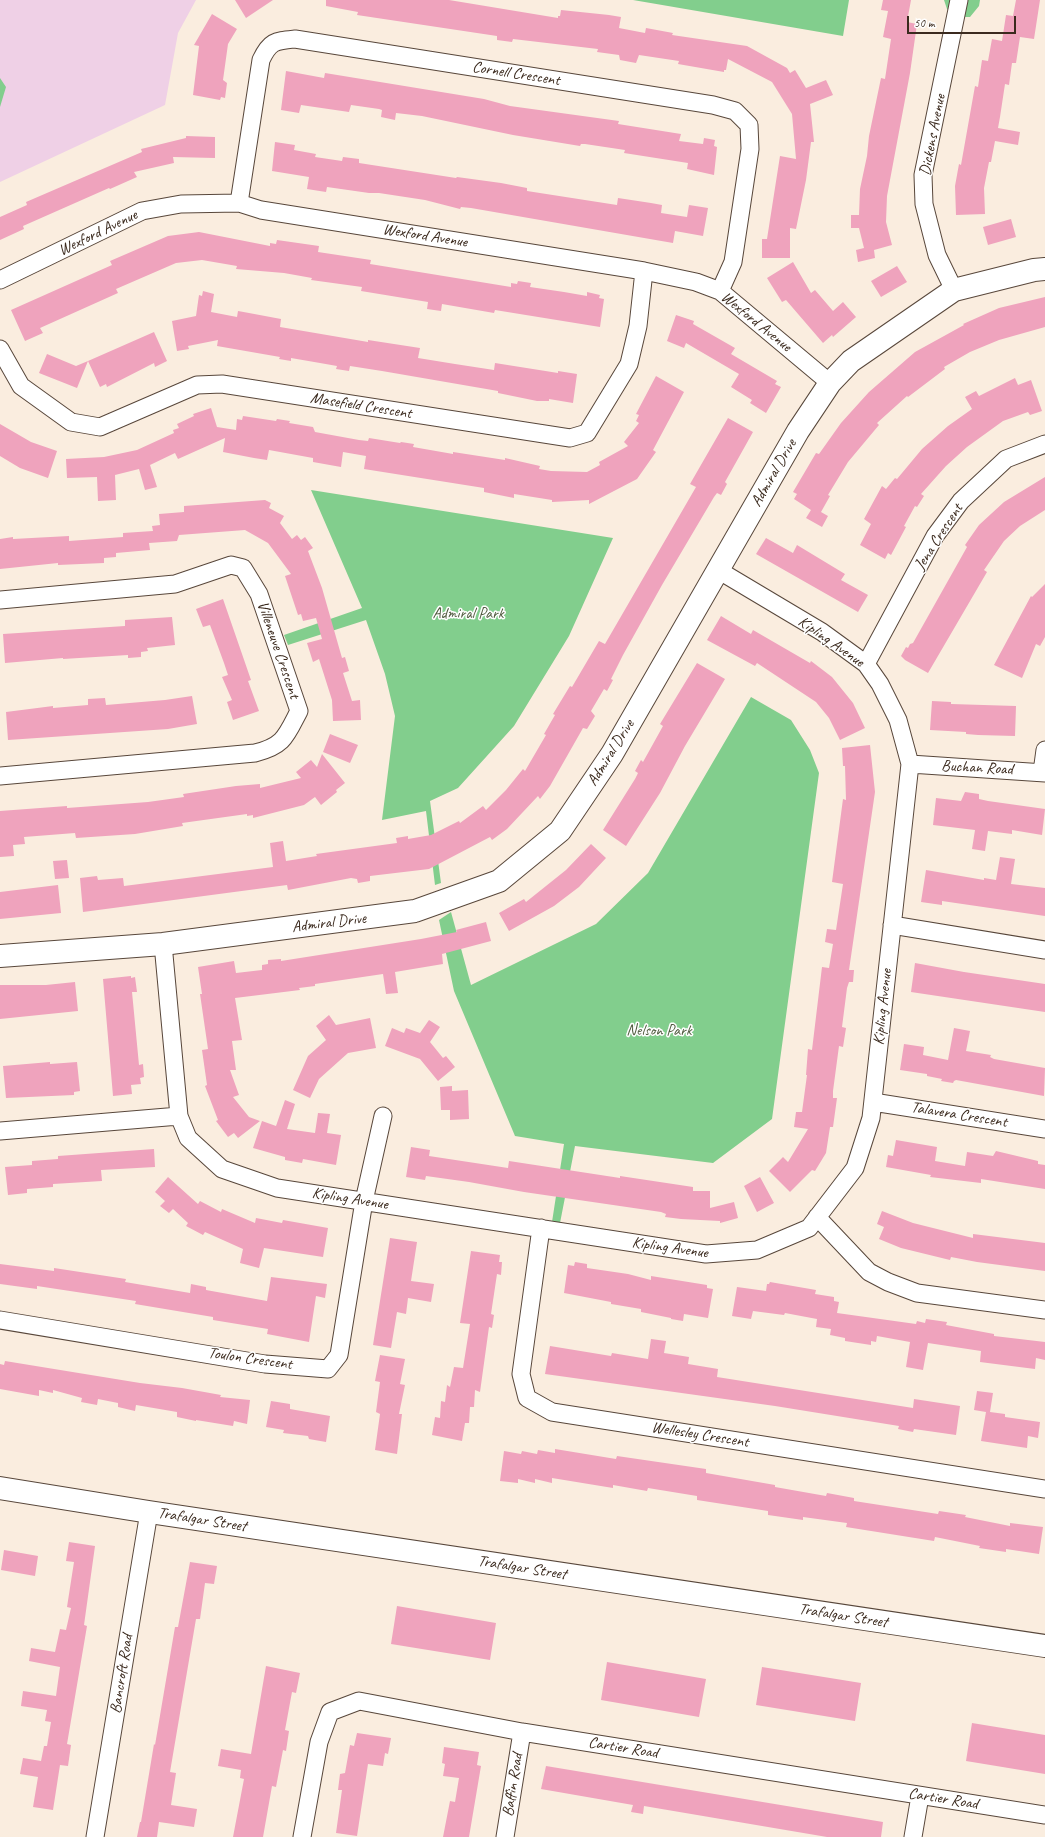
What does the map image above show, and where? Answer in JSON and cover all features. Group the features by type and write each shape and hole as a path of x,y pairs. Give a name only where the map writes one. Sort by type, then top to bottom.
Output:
{"street":[{"name":"Dickens Avenue","path":"954,290 937,255 924,204 923,175 959,0"},
{"name":"Cornell Crescent","path":"239,203 261,60 266,49 275,41 295,39 713,105 735,111 749,125 750,149 733,262 720,291"},
{"name":"Wexford Avenue","path":"0,280 142,211 181,204 239,203 261,210 644,271 696,282 720,291 830,384"},
{"name":"Admiral Drive","path":"0,956 163,944 415,911 499,881 560,831 612,754 798,431 830,384 851,361 954,290 1034,270 1045,269"},
{"name":"Masefield Crescent","path":"0,349 21,386 71,422 100,427 196,384 222,384 570,438 587,433 629,364 638,326 644,271"},
{"name":"Jena Crescent","path":"866,664 935,536 961,501 1006,459 1045,444"},
{"name":"Villeneuve Crescent","path":"0,600 175,584 231,565 243,568 259,594 299,711 285,738 270,749 255,753 0,776"},
{"name":"Kipling Avenue","path":"163,944 179,1116 188,1138 222,1169 278,1188 706,1254 757,1250 809,1228 855,1168 871,1118 910,764 898,720 880,684 866,664 822,632 718,570"},
{"path":"1043,772 1045,750"},
{"name":"Buchan Road","path":"910,764 1043,772"},
{"path":"892,925 1045,950"},
{"name":"Talavera Crescent","path":"873,1102 1045,1129"},
{"path":"0,1130 179,1116"},
{"path":"364,1201 383,1116"},
{"name":"Toulon Crescent","path":"0,1320 265,1364 328,1369 339,1355 364,1201"},
{"path":"817,1217 870,1272 888,1282 917,1292 1045,1310"},
{"name":"Wellesley Crescent","path":"540,1228 521,1374 527,1398 552,1412 1045,1489"},
{"name":"Trafalgar Street","path":"0,1488 149,1512 1045,1646"},
{"name":"Bancroft Road","path":"95,1837 149,1512"},
{"name":"Cartier Road","path":"302,1837 319,1742 330,1712 359,1701 522,1732 1045,1815"},
{"name":"Baffin Road","path":"505,1837 522,1732"},
{"path":"913,1837 920,1796"}],"shaded area":[{"path":"0,0 196,0 178,33 165,105 0,182"}],"green space":[{"path":"633,0 849,0 843,36"},
{"path":"944,0 980,0 979,6 970,17 956,17 947,9"},
{"path":"0,78 6,87 0,107"},
{"name":"Admiral Park","path":"311,490 613,538 569,636 514,726 458,788 430,801 441,883 435,885 426,811 382,820 395,716 385,674 366,620 288,645 284,635 362,608"},
{"name":"Nelson Park","path":"751,697 791,720 810,750 819,773 772,1119 713,1163 575,1146 560,1223 552,1222 564,1144 515,1136 454,991 439,920 451,912 471,985 596,924 648,873"}],"building":[{"path":"235,0 273,0 246,18"},
{"path":"326,0 449,0 558,18 561,10 609,15 621,17 619,28 645,33 646,28 673,33 672,35 747,46 787,68 790,73 795,70 806,88 826,80 833,95 810,104 814,142 811,142 806,180 796,229 790,228 790,258 762,258 762,239 767,239 780,156 796,159 792,114 772,82 728,59 726,70 724,70 724,72 678,64 679,61 639,55 636,63 620,60 619,55 597,52 598,49 513,39 512,42 497,40 497,36 357,15 358,12 326,6"},
{"path":"883,0 911,0 907,22 917,24 910,73 887,196 886,222 892,245 874,250 875,258 858,262 856,250 864,248 859,228 851,228 851,215 859,215 860,189 867,156 869,136 881,78 885,79 891,39 883,37 888,11 881,10"},
{"path":"1016,0 1040,0 1034,39 1020,37 1016,63 1012,63 1009,85 1005,84 998,128 1020,132 1018,145 995,141 984,188 985,214 956,215 955,186 959,164 961,165 975,86 978,87 982,60 988,61 992,39 1002,41 1006,15 1013,16"},
{"path":"212,14 237,29 228,44 223,80 227,83 225,98 221,97 220,100 193,95 199,46 194,45"},
{"path":"286,71 324,78 325,73 484,99 510,106 619,121 618,124 681,134 679,141 703,144 704,138 715,140 714,146 717,147 714,175 687,169 688,163 624,153 625,150 585,144 581,144 580,146 513,135 422,116 396,113 395,120 381,117 382,110 379,109 351,105 349,112 301,105 299,113 281,110"},
{"path":"186,136 215,137 215,158 173,157 174,163 134,172 137,177 23,226 24,229 0,240 0,217 27,205 26,202 142,152 141,149 186,138"},
{"path":"275,142 295,145 294,150 316,154 315,157 342,161 343,157 359,159 359,163 456,178 501,183 527,188 527,191 617,205 618,198 651,203 662,205 661,213 687,217 689,205 708,208 703,236 675,231 673,243 471,208 461,207 460,209 425,200 379,193 327,187 326,192 307,189 309,177 272,171"},
{"path":"1011,219 1016,237 988,245 983,227"},
{"path":"199,232 270,246 270,243 276,244 277,240 319,246 318,252 371,260 370,264 511,287 511,283 517,284 518,281 531,283 530,287 587,296 587,292 600,295 599,298 604,299 600,327 495,310 494,313 442,304 441,311 427,309 428,302 361,291 362,287 311,280 312,278 284,273 236,269 237,266 202,260 176,263 116,289 118,293 40,328 43,333 25,341 11,310 112,265 110,261 168,236"},
{"path":"793,262 811,293 815,290 833,311 843,302 856,317 833,337 832,335 823,343 786,300 782,302 767,278"},
{"path":"897,266 907,282 881,297 871,281"},
{"path":"203,291 214,294 211,312 237,317 238,311 281,319 280,327 368,342 368,340 420,348 418,358 494,370 495,363 558,373 558,371 577,374 573,403 549,399 549,401 537,401 498,393 498,391 350,366 349,371 336,369 337,366 291,358 291,361 279,359 280,357 217,346 218,340 188,346 189,349 177,351 172,321 196,316 199,295 202,296"},
{"path":"1045,297 1045,327 999,340 970,352 944,367 945,369 908,397 907,396 877,423 879,425 848,462 828,495 830,496 821,512 828,516 822,527 806,518 811,510 794,499 797,494 793,492 816,453 819,454 841,423 869,392 915,352 964,325 963,324 999,308"},
{"path":"676,315 694,321 693,324 735,348 731,354 777,381 775,384 781,387 766,413 750,403 752,400 731,387 739,374 686,343 684,348 667,341"},
{"path":"154,332 167,361 155,367 154,363 107,387 106,384 100,387 88,361"},
{"path":"47,354 76,366 88,361 77,388 39,373"},
{"path":"656,376 684,392 653,450 656,452 637,479 589,504 589,500 552,502 552,500 514,494 514,498 484,492 484,488 364,469 366,456 343,452 341,467 313,462 313,458 269,450 267,460 254,458 223,452 225,438 178,459 175,453 150,465 157,487 145,490 139,469 115,475 116,500 98,501 97,477 67,478 66,459 104,457 137,450 174,433 173,430 179,428 177,424 194,416 193,414 211,408 217,427 236,430 237,419 242,420 243,416 276,421 277,419 290,421 289,423 313,427 315,432 359,440 368,441 369,438 414,444 413,447 453,454 453,452 505,460 505,458 540,466 539,469 551,471 587,472 600,465 599,462 628,446 624,442 639,423 636,421 639,415 636,414"},
{"path":"1015,378 1018,385 1031,380 1042,411 1030,415 1028,412 1003,421 967,447 946,466 921,494 924,496 917,507 915,506 891,555 888,553 885,559 860,545 871,524 864,519 882,486 886,489 895,478 897,479 922,449 948,426 972,409 965,397 976,391 979,396"},
{"path":"728,418 753,432 725,482 727,484 721,495 717,493 714,497 662,585 623,655 611,679 613,680 607,691 604,689 591,711 595,716 587,729 583,728 550,786 540,799 538,796 507,829 492,840 490,837 429,869 370,876 370,881 358,883 357,879 351,878 288,890 287,885 83,912 80,878 97,876 98,880 123,878 124,886 273,867 270,843 283,841 286,861 317,856 316,854 397,843 396,838 408,836 408,839 431,835 459,821 460,823 483,806 486,810 506,790 523,769 525,771 546,735 544,734 555,715 553,714 570,686 572,687 599,641 605,644 696,487 690,484"},
{"path":"0,424 31,442 57,451 48,478 20,468 0,456"},
{"path":"1045,477 1045,510 1020,526 1004,541 984,570 987,572 928,673 905,660 901,656 906,647 908,648 910,644 913,643 967,547 965,545 979,525 1004,502"},
{"path":"265,500 271,503 269,508 284,516 280,523 292,539 297,535 301,540 305,537 313,548 308,551 322,588 342,658 345,657 349,671 343,673 352,701 360,700 361,720 333,721 332,700 319,659 313,662 307,643 322,639 316,618 303,621 301,614 298,615 285,576 291,574 268,543 245,530 179,535 177,541 149,543 150,550 116,553 116,557 104,558 104,563 58,565 58,563 0,569 0,539 13,537 13,539 69,536 69,541 123,537 123,533 153,531 152,526 160,525 159,514 184,512 184,506"},
{"path":"766,538 793,553 797,545 845,574 841,580 868,595 858,612 756,554"},
{"path":"1045,584 1045,637 1040,646 1036,644 1022,678 994,665 1031,596 1032,597"},
{"path":"223,599 251,680 248,681 259,711 233,720 227,702 232,700 222,677 228,675 224,663 210,625 203,627 196,609"},
{"path":"721,616 751,634 753,630 810,663 811,661 832,677 853,703 865,728 840,740 829,718 816,702 757,663 755,666 707,640"},
{"path":"172,617 175,645 147,648 148,651 141,652 141,657 128,658 128,655 63,658 5,663 3,634 125,626 125,620"},
{"path":"697,663 725,679 685,746 660,793 626,846 603,830 635,779 638,773 635,771 641,760 643,762 663,726 660,724"},
{"path":"192,696 197,724 168,729 8,740 6,712 53,706 53,708 88,705 88,699 105,698 106,705"},
{"path":"932,701 951,702 951,704 1016,706 1015,736 978,735 966,734 966,732 930,730"},
{"path":"330,734 358,745 350,763 323,752"},
{"path":"870,745 875,792 849,970 854,970 853,982 849,982 847,988 842,1027 846,1028 843,1047 839,1046 833,1091 833,1098 837,1098 833,1127 830,1127 826,1153 815,1171 812,1170 790,1192 769,1171 783,1157 788,1162 808,1129 794,1127 796,1112 802,1112 807,1075 808,1049 812,1050 822,967 829,968 833,944 825,942 827,929 836,930 843,884 832,882 843,799 846,800 845,766 843,766 842,748"},
{"path":"322,754 345,783 336,790 337,792 321,805 315,797 304,805 253,818 253,815 247,816 247,814 182,823 183,826 135,834 76,838 75,833 24,837 25,844 13,845 14,856 0,857 0,811 148,802 184,797 183,794 236,786 260,784 260,788 301,778 296,772 311,760 317,767"},
{"path":"965,792 979,794 979,799 988,801 1045,809 1042,835 1012,830 1012,834 988,831 985,851 972,849 975,830 933,825 936,798 961,801"},
{"path":"591,844 606,858 579,887 554,906 509,931 499,913 524,899 526,902 566,870"},
{"path":"1000,857 1015,859 1011,884 1045,888 1045,916 942,901 942,905 921,902 926,870 984,880 984,878 996,880"},
{"path":"67,860 69,878 55,879 53,861"},
{"path":"58,885 61,913 0,919 0,892"},
{"path":"486,922 491,941 442,954 443,964 395,972 398,993 386,994 383,974 315,984 315,986 299,988 300,990 235,998 242,1040 232,1041 236,1070 230,1070 239,1095 233,1097 249,1117 260,1121 238,1138 234,1133 228,1137 216,1121 218,1120 205,1086 207,1085 202,1050 208,1049 200,994 202,994 198,967 234,961 236,973 262,970 262,965 268,964 268,960 281,959 281,961 421,939 457,932 456,930"},
{"path":"915,963 1045,984 1045,1012 911,992"},
{"path":"131,976 131,978 135,977 137,992 132,992 139,1065 143,1064 144,1077 140,1078 141,1084 131,1085 132,1094 113,1096 103,979"},
{"path":"75,982 78,1011 0,1019 0,985 46,985"},
{"path":"329,1015 336,1025 370,1018 376,1048 348,1053 319,1079 310,1098 293,1090 308,1056 326,1040 316,1026"},
{"path":"429,1020 440,1027 430,1042 443,1058 446,1056 455,1067 438,1081 420,1059 385,1046 392,1028 404,1033 406,1028 420,1033"},
{"path":"954,1028 970,1031 966,1051 991,1055 990,1057 994,1059 1045,1068 1044,1096 956,1080 953,1083 941,1081 942,1079 927,1076 927,1074 900,1070 904,1044 924,1047 923,1055 948,1060"},
{"path":"50,1062 50,1064 77,1062 80,1091 74,1092 74,1095 6,1098 3,1066"},
{"path":"452,1086 452,1091 468,1090 469,1119 450,1120 450,1110 441,1110 440,1087"},
{"path":"285,1100 295,1104 287,1129 315,1133 318,1113 330,1114 327,1133 341,1135 336,1165 303,1159 302,1163 285,1160 285,1157 253,1148 262,1121 276,1126"},
{"path":"896,1140 937,1147 935,1161 965,1166 967,1152 993,1156 996,1151 1038,1161 1038,1164 1045,1165 1045,1189 981,1179 981,1183 930,1177 931,1175 886,1167 888,1155 893,1156"},
{"path":"411,1147 430,1150 429,1156 508,1168 509,1161 620,1178 620,1176 693,1187 693,1191 710,1191 710,1208 734,1202 738,1218 720,1223 720,1221 681,1219 665,1217 666,1214 661,1212 524,1192 469,1182 426,1176 425,1180 406,1177"},
{"path":"154,1149 155,1167 101,1170 102,1181 53,1184 53,1187 27,1189 27,1193 8,1195 5,1167 32,1165 32,1161 58,1159 58,1156"},
{"path":"168,1177 198,1204 200,1201 221,1212 222,1209 255,1223 256,1218 282,1223 283,1220 328,1228 323,1257 264,1248 259,1268 240,1263 243,1249 205,1232 203,1235 186,1226 188,1223 173,1209 169,1213 160,1206 165,1201 155,1192"},
{"path":"760,1177 774,1203 757,1212 744,1186"},
{"path":"882,1211 913,1223 973,1238 973,1234 1045,1243 1045,1271 951,1257 950,1260 901,1248 879,1239 884,1227 877,1224"},
{"path":"390,1238 417,1242 411,1281 434,1284 431,1302 408,1298 406,1314 397,1312 391,1348 373,1345"},
{"path":"471,1251 500,1255 499,1262 502,1262 501,1275 497,1274 491,1314 494,1315 492,1328 489,1327 480,1392 475,1390 474,1407 470,1407 469,1423 465,1423 462,1441 432,1435 435,1417 440,1418 441,1401 445,1402 447,1385 450,1387 454,1367 463,1368 470,1324 460,1323"},
{"path":"575,1262 587,1264 587,1268 628,1274 651,1280 651,1276 707,1285 707,1288 713,1289 708,1318 684,1314 683,1321 671,1319 641,1312 641,1309 611,1304 611,1302 564,1293 568,1265 574,1266"},
{"path":"0,1264 54,1271 54,1268 126,1279 125,1282 190,1293 191,1284 206,1287 206,1290 267,1301 271,1277 327,1284 325,1298 316,1296 309,1342 267,1334 268,1329 213,1320 213,1317 135,1304 136,1301 37,1286 37,1289 0,1284"},
{"path":"770,1282 816,1290 815,1294 834,1297 834,1301 839,1302 837,1313 916,1324 917,1321 925,1323 926,1319 947,1322 946,1325 994,1334 994,1336 1045,1342 1045,1360 1036,1358 1035,1369 980,1362 981,1351 928,1343 923,1370 906,1367 910,1342 877,1336 876,1342 871,1341 871,1345 845,1341 845,1338 830,1335 831,1329 816,1327 817,1319 785,1313 784,1315 753,1311 751,1319 732,1316 737,1287 766,1291 767,1284"},
{"path":"651,1339 666,1341 664,1353 689,1357 688,1364 718,1369 717,1377 913,1408 914,1399 960,1406 956,1435 914,1429 913,1432 898,1429 899,1426 775,1406 545,1374 550,1346 611,1356 612,1353 648,1359"},
{"path":"380,1355 405,1359 400,1384 405,1385 399,1414 402,1414 397,1454 375,1450 380,1414 376,1412 380,1382 375,1381"},
{"path":"5,1361 140,1383 182,1388 221,1395 220,1397 250,1400 247,1424 234,1421 233,1426 196,1421 177,1417 177,1412 136,1405 135,1411 118,1407 118,1403 98,1399 97,1405 81,1402 82,1398 53,1390 53,1393 39,1390 39,1396 0,1389 0,1364 4,1365"},
{"path":"977,1391 993,1393 990,1412 1005,1414 1005,1417 1040,1422 1038,1438 1028,1436 1027,1448 981,1441 986,1412 974,1410"},
{"path":"271,1401 290,1404 290,1409 330,1416 326,1442 309,1439 308,1436 283,1433 284,1430 266,1427"},
{"path":"555,1449 616,1459 617,1456 706,1469 706,1473 775,1485 775,1487 826,1496 827,1493 854,1498 854,1501 938,1514 939,1511 966,1515 965,1517 1010,1526 1010,1523 1043,1527 1039,1554 1006,1549 1006,1552 979,1548 980,1546 935,1537 934,1541 846,1527 847,1523 803,1517 803,1520 768,1515 768,1511 697,1500 697,1496 648,1488 647,1491 613,1485 613,1488 552,1478 552,1483 535,1479 535,1483 518,1479 518,1483 500,1481 504,1451 521,1454 522,1451 537,1454 538,1450 555,1453"},
{"path":"69,1542 95,1546 84,1625 87,1626 67,1744 71,1745 68,1766 60,1765 53,1810 33,1807 38,1777 20,1774 23,1758 41,1761 44,1746 47,1746 51,1722 45,1721 47,1710 21,1706 23,1691 56,1696 60,1667 29,1661 31,1648 55,1652 60,1629 66,1630 71,1608 67,1607 74,1562 66,1561"},
{"path":"4,1550 38,1556 35,1576 1,1570"},
{"path":"190,1562 217,1566 214,1584 205,1583 200,1619 196,1619 170,1772 176,1773 171,1805 197,1809 194,1827 159,1822 157,1837 137,1837 141,1822 154,1744 155,1745 175,1627 178,1627"},
{"path":"397,1606 496,1623 490,1660 391,1644"},
{"path":"607,1662 706,1679 699,1717 601,1700"},
{"path":"266,1666 300,1673 296,1693 292,1692 285,1730 289,1731 286,1751 283,1750 276,1787 272,1786 263,1837 233,1837 244,1779 240,1778 241,1770 218,1766 221,1749 251,1754"},
{"path":"762,1667 861,1683 855,1721 756,1705"},
{"path":"972,1723 1045,1735 1045,1774 966,1761"},
{"path":"357,1733 391,1738 388,1754 385,1753 383,1766 368,1764 357,1836 336,1833 342,1790 338,1790 340,1774 345,1773 350,1745 354,1746"},
{"path":"444,1747 479,1752 477,1765 481,1766 469,1837 443,1837 450,1801 455,1802 459,1778 443,1776 445,1764 442,1763"},
{"path":"546,1766 883,1822 881,1837 827,1837 644,1806 643,1814 631,1812 633,1805 541,1789"}]}
